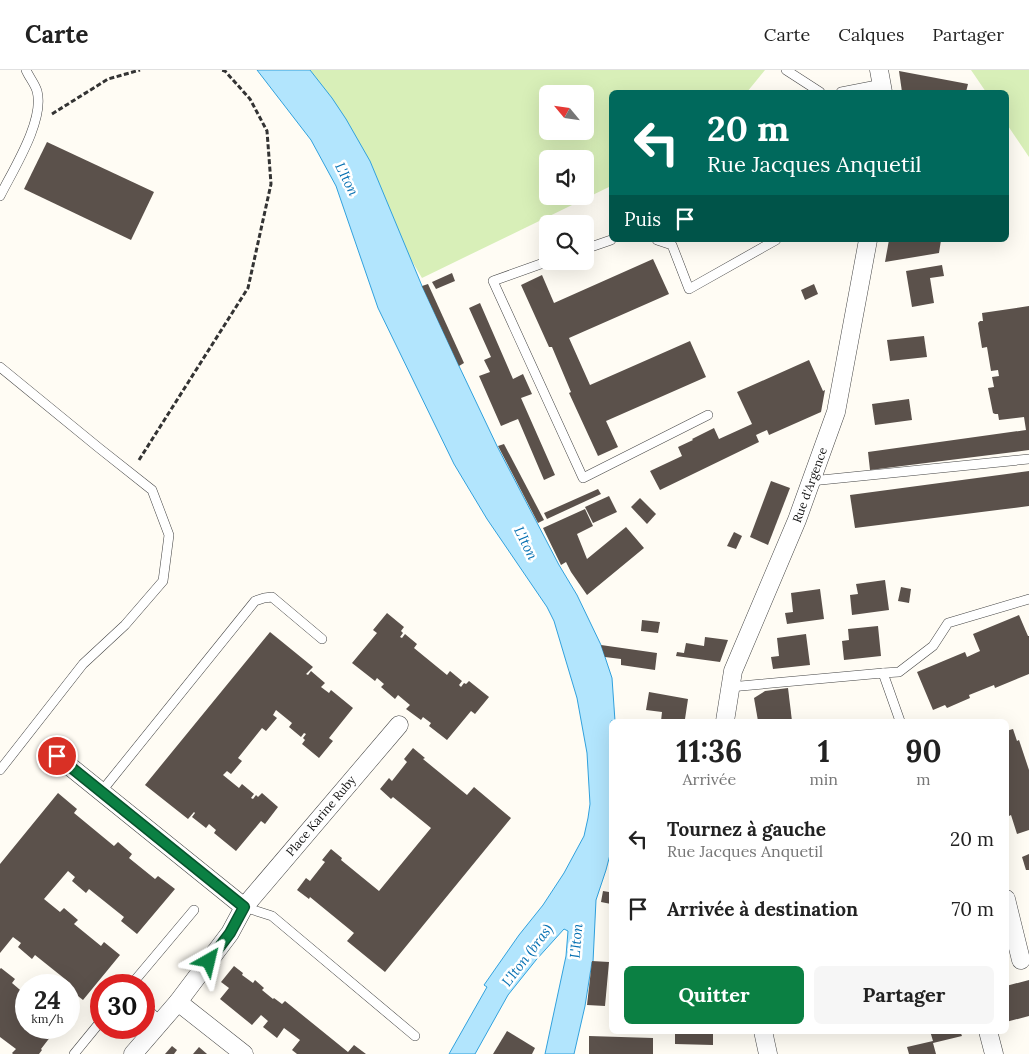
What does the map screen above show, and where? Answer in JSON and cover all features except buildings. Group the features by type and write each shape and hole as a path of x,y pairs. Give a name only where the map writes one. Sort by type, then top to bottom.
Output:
{"street":[{"name":"Rue d'Argence","path":"725,719 733,671 797,520 836,412 868,242"},
{"name":"Place Karine Ruby","path":"133,1054 178,1002 230,933 244,907 399,724"},
{"path":"57,756 244,907"},
{"path":"1009,913 1019,961"},
{"path":"178,1002 244,1054"},
{"path":"764,1034 768,1054"},
{"path":"989,1034 994,1054"}],"lane":[{"path":"0,196 30,136 38,110 37,91 26,70"},
{"path":"786,70 817,90"},
{"path":"849,90 881,82"},
{"path":"594,246 609,241"},
{"path":"662,242 672,245 689,289 772,242"},
{"path":"539,264 493,280 583,478 708,415"},
{"path":"0,367 152,490 169,535 163,581 125,625 83,664 0,770"},
{"path":"811,481 1029,459"},
{"path":"101,792 255,601 272,597 322,640"},
{"path":"730,687 899,672 933,646 948,622 1029,599"},
{"path":"883,673 899,719"},
{"path":"244,907 272,916 415,1036"},
{"path":"140,974 194,910"},
{"path":"155,1016 161,1022"},
{"path":"74,1054 90,1034"}],"path":[{"path":"33,125 108,79 140,70"},
{"path":"130,473 248,288 271,184 267,131 250,99 222,70"}],"green space":[{"path":"298,70 765,70 749,90 609,90 609,187 594,194 594,150 539,150 539,205 572,205 551,215 539,215 539,221 422,278"},
{"path":"971,70 1029,70 1029,157 1009,127 1009,90 985,90"}],"water":[{"path":"257,70 310,70 346,119 370,161 422,286 497,446 559,565 577,595 601,645 612,678 615,719 609,719 609,859 596,900 593,962 574,1054 545,1054 566,956 568,931 564,929 508,995 475,1054 449,1054 487,987 484,985 519,935 543,905 564,873 584,836 590,804 587,753 577,698 554,621 547,607 487,519 454,464 378,308 336,186 311,140"}],"route":[{"path":"57,756 244,907 230,933 209,961"}],"water label":[{"name":"L'Iton","path":"347,179"},
{"name":"L'Iton","path":"526,543"},
{"name":"L'Iton","path":"576,941"},
{"name":"L'Iton (bras)","path":"527,955"}]}
